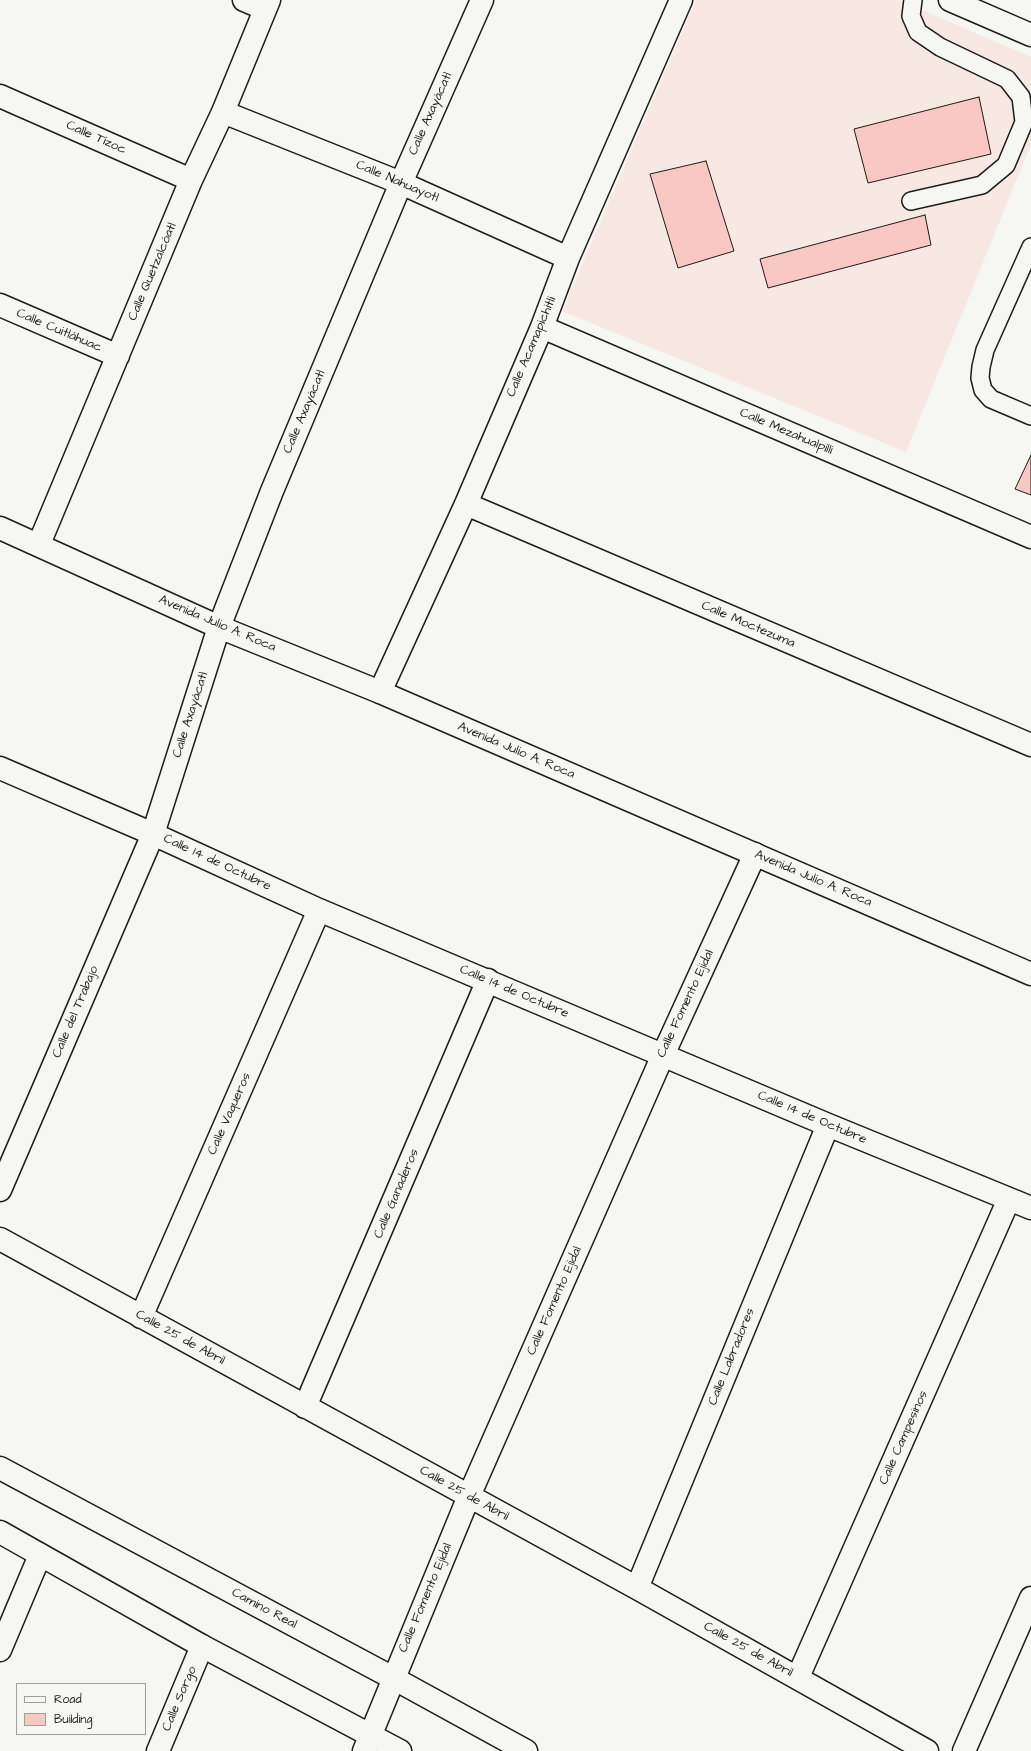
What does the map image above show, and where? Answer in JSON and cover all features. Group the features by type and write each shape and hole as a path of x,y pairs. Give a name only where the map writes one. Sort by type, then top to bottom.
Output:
{"street":[{"path":"244,0 267,4"},
{"name":"Calle Axayácatl","path":"153,834 219,627 272,491 401,183 482,0"},
{"name":"Calle Acamapichitli","path":"380,692 466,504 542,327 568,258 681,0"},
{"path":"950,0 1031,35"},
{"name":"Calle Quetzalcóatl","path":"39,544 191,180 223,112 267,4"},
{"name":"Calle Tízoc","path":"0,96 191,180"},
{"name":"Calle Nahuayotl","path":"223,112 401,183 568,258"},
{"name":"Calle Cuitláhuac","path":"0,305 118,356"},
{"name":"Calle Mezahualpilli","path":"542,327 1031,536"},
{"name":"Calle Moctezuma","path":"466,504 1031,745"},
{"name":"Avenida Julio A. Roca","path":"0,528 39,544 219,627 380,692 1031,974"},
{"name":"Calle 14 de Octubre","path":"0,768 153,834 320,910 828,1125 1031,1208"},
{"name":"Calle del Trabajo","path":"0,1190 153,834"},
{"name":"Calle Fomento Ejidal","path":"368,1743 393,1678 469,1496 663,1055 755,854"},
{"name":"Calle Vaqueros","path":"141,1317 320,910"},
{"name":"Calle Ganaderos","path":"305,1407 488,980"},
{"name":"Calle Labradores","path":"637,1588 828,1125"},
{"name":"Calle Campesinos","path":"798,1677 1009,1199"},
{"name":"Calle 25 de Abril","path":"0,1240 637,1588 798,1677 927,1751"},
{"name":"Camino Real","path":"0,1468 393,1678 526,1751"},
{"path":"0,1532 202,1646 368,1743 400,1751"},
{"path":"0,1650 40,1555"},
{"path":"964,1751 1031,1598"},
{"name":"Calle Sorgo","path":"158,1751 202,1646"}],"lane":[{"path":"911,201 982,185 1006,165 1024,122 1021,97 1007,79 940,47 918,32 911,16 913,0"},
{"path":"1031,246 986,350 981,367 980,378 983,390 991,399 1031,416"}],"shaded area":[{"path":"696,0 899,0 1031,57 1031,144 906,452 562,311"}],"building":[{"path":"979,97 991,154 868,183 854,129"},
{"path":"706,161 734,251 678,268 650,174"},
{"path":"925,215 931,245 768,288 760,259"},
{"path":"1031,455 1031,495 1015,489"}]}
